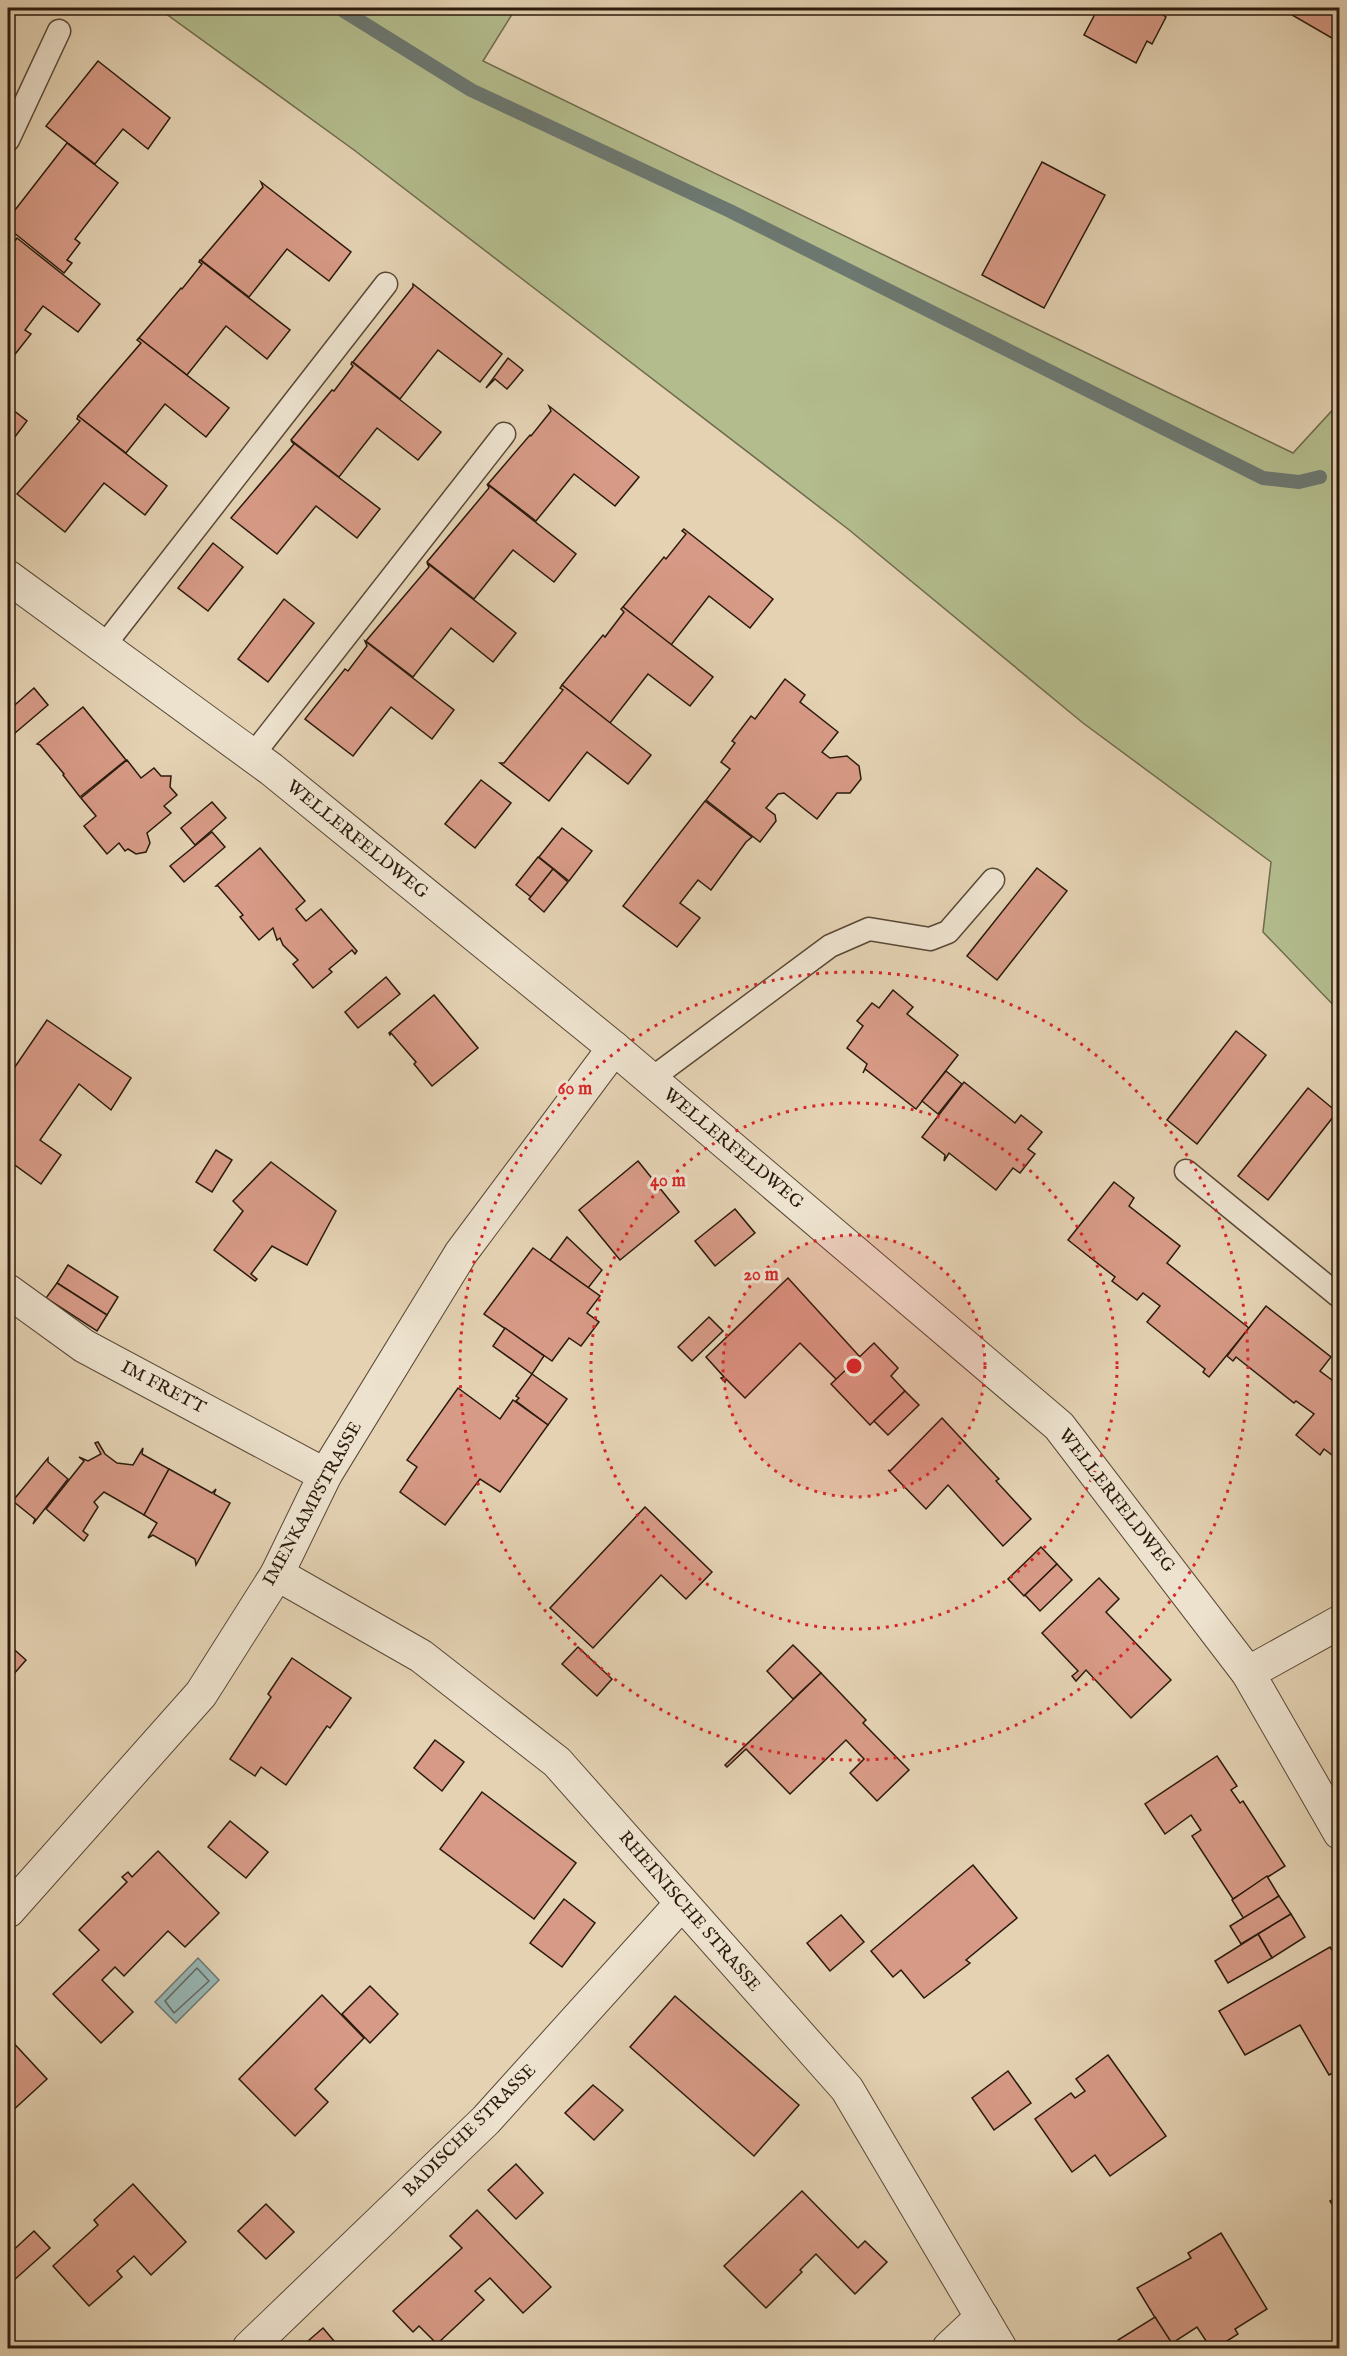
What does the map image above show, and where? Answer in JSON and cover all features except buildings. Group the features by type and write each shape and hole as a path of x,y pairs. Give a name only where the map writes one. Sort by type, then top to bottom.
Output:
{"street":[{"name":"WELLERFELDWEG","path":"8,577 252,756 614,1048 1059,1426 1248,1673 1340,1833"},
{"name":"IMENKAMPSTRASSE","path":"8,1911 201,1694 277,1574 325,1475 461,1253 614,1048"},
{"name":"IM FRETT","path":"8,1291 84,1346 325,1475"},
{"name":"RHEINISCHE STRASSE","path":"277,1574 421,1656 557,1762 847,2089 1000,2349"},
{"path":"1248,1673 1340,1622"},
{"name":"BADISCHE STRASSE","path":"249,2349 486,2120 681,1904"},
{"path":"949,2349 982,2317"}],"lane":[{"path":"8,140 59,31"},
{"path":"103,647 386,284"},
{"path":"252,756 504,434"},
{"path":"651,1079 830,946 869,929 930,939 948,932 993,880"},
{"path":"1186,1171 1340,1298"}],"green space":[{"path":"158,8 516,8 483,61 1293,453 1339,403 1339,1011 1263,932 1271,862 1083,723 848,529 354,150"}],"water":[{"path":"198,1958 219,1980 176,2023 155,2002"}],"waterway":[{"path":"339,8 471,90 730,211 1263,478 1299,482 1320,477"}]}
